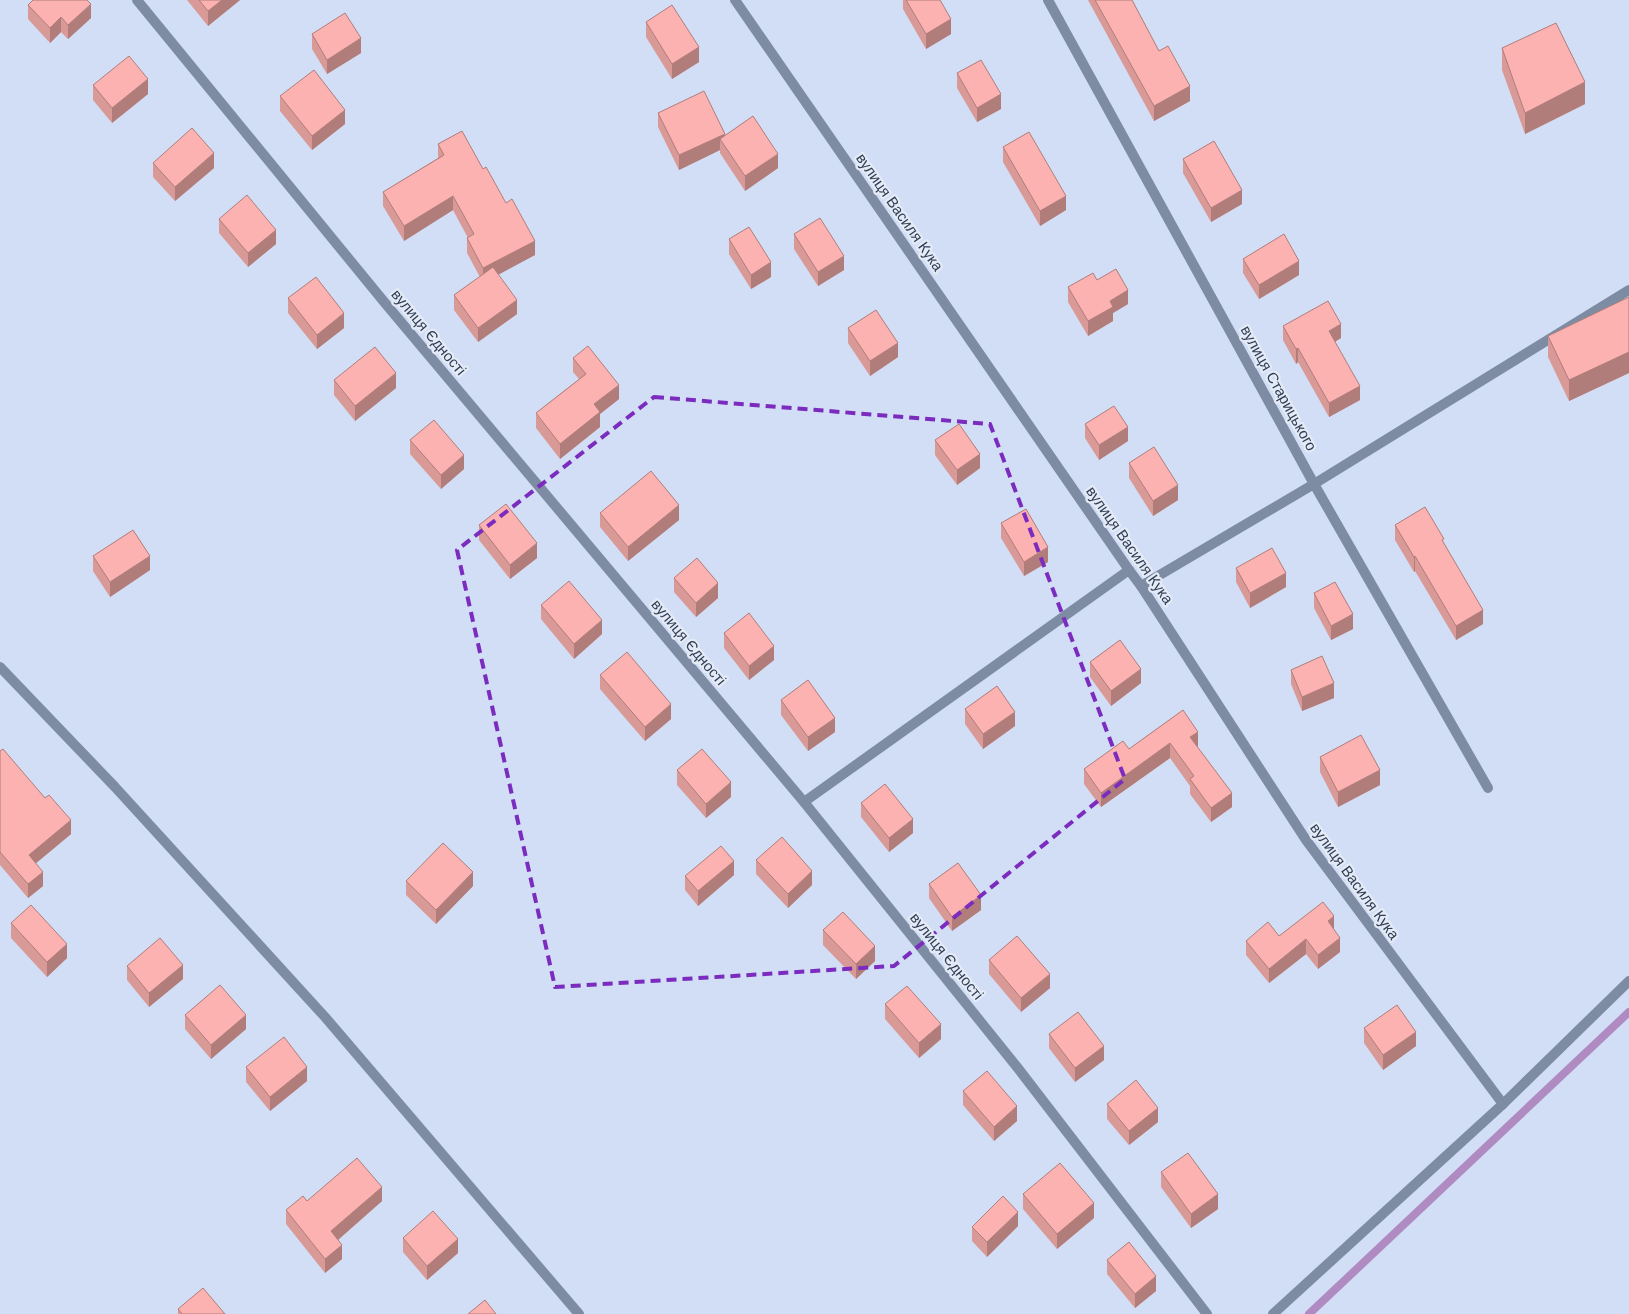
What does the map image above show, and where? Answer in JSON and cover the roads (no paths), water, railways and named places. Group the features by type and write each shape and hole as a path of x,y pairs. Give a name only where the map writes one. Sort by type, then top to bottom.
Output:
{"street":[{"name":"вулиця Єдності","path":"137,0 385,303 804,802 1017,1067 1207,1314"},
{"name":"вулиця Василя Кука","path":"735,0 1129,570 1142,586 1306,840 1503,1104"},
{"name":"вулиця Старицького","path":"1048,0 1314,484 1488,788"},
{"path":"1142,586 1314,484 1629,290"},
{"path":"804,802 1129,570"},
{"path":"0,667 115,787 325,1017 579,1314"},
{"path":"1273,1314 1503,1104 1629,981"}],"waterway":[{"path":"1309,1314 1629,1012"}]}
